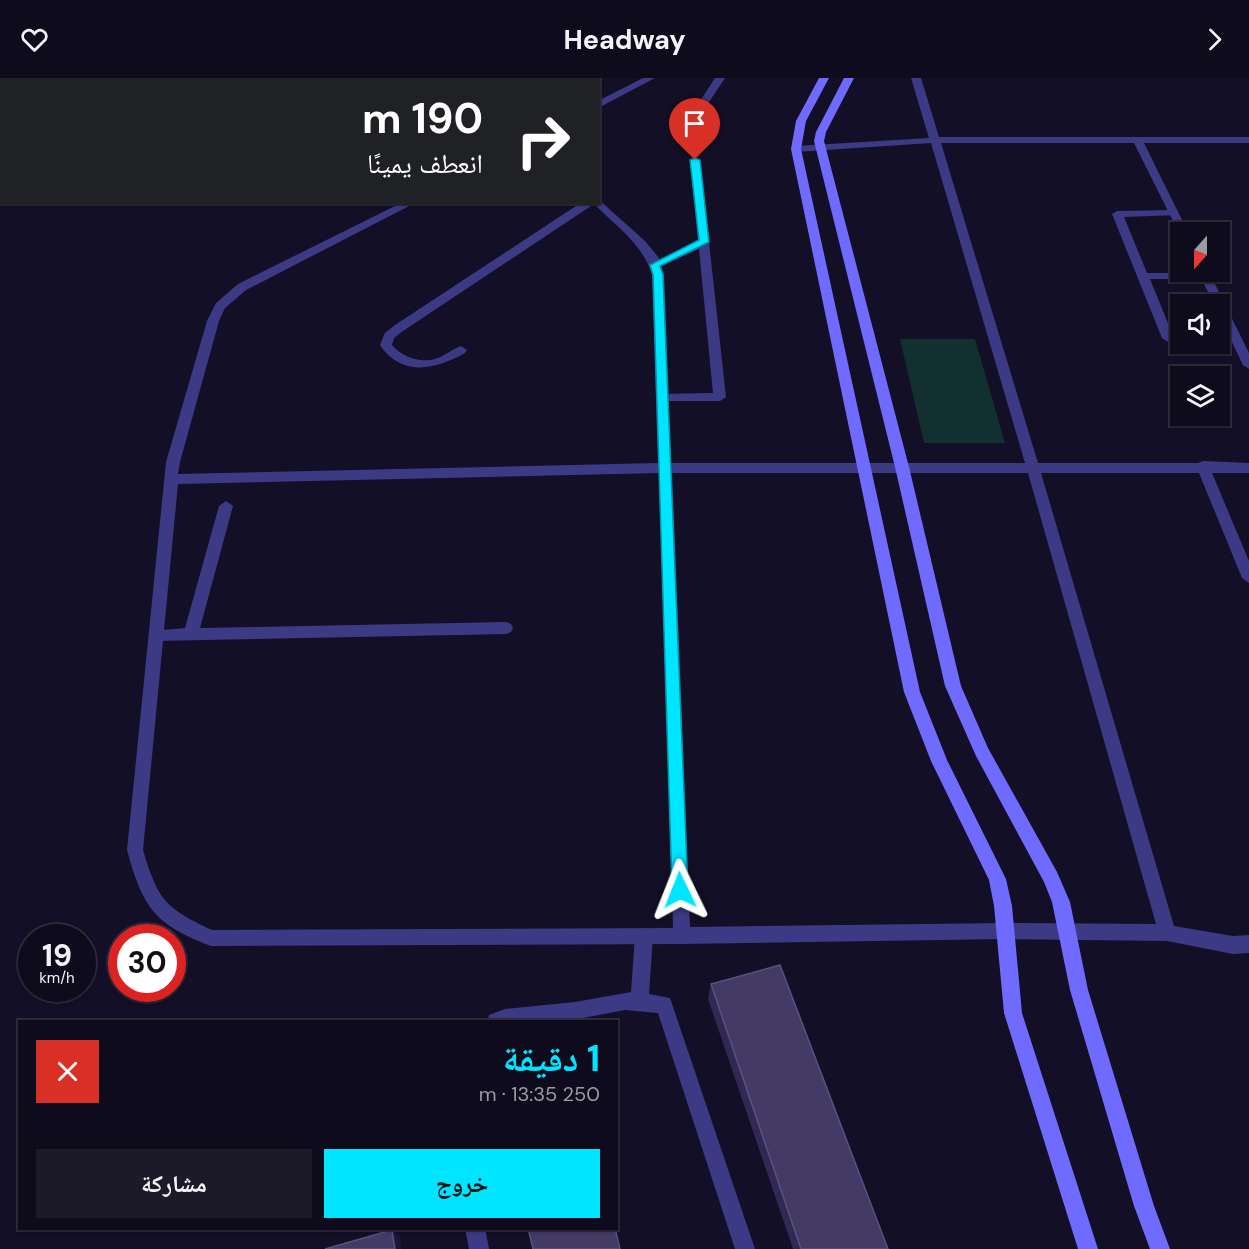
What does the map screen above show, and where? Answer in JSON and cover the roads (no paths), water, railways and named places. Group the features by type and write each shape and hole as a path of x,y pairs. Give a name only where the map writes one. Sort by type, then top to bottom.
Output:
{"street":[{"path":"600,104 650,78"},
{"path":"694,118 720,78"},
{"path":"824,78 798,129 795,139 796,149 912,692 939,761 996,879 1003,906 1013,1014 1088,1249"},
{"path":"849,78 821,132 820,147 902,467 953,686 982,751 1051,878 1061,902 1079,990 1144,1206 1160,1249"},
{"path":"916,78 1033,466 1167,933"},
{"path":"796,149 936,140 1249,140"},
{"path":"1138,140 1178,222"},
{"path":"662,397 720,397 695,160"},
{"path":"408,204 242,287 220,306 213,321 176,451 171,479 135,850 144,883 155,907 176,922 211,938 682,936 1005,931 1167,933 1233,945 1249,944"},
{"path":"461,350 435,363 413,362 400,358 386,345 389,336 399,328 587,204"},
{"path":"600,204 641,243 653,258 658,275 682,936"},
{"path":"1168,338 1117,214 1174,213"},
{"path":"655,265 704,242"},
{"path":"1142,276 1170,275"},
{"path":"1230,327 1249,365"},
{"path":"171,479 665,468 1033,466 1249,468"},
{"path":"1203,466 1249,578"},
{"path":"191,634 226,506"},
{"path":"156,635 506,628"},
{"path":"639,1002 644,936"},
{"path":"500,1020 576,1011 625,1001 664,1004 745,1249"},
{"path":"475,1230 479,1249"}]}
